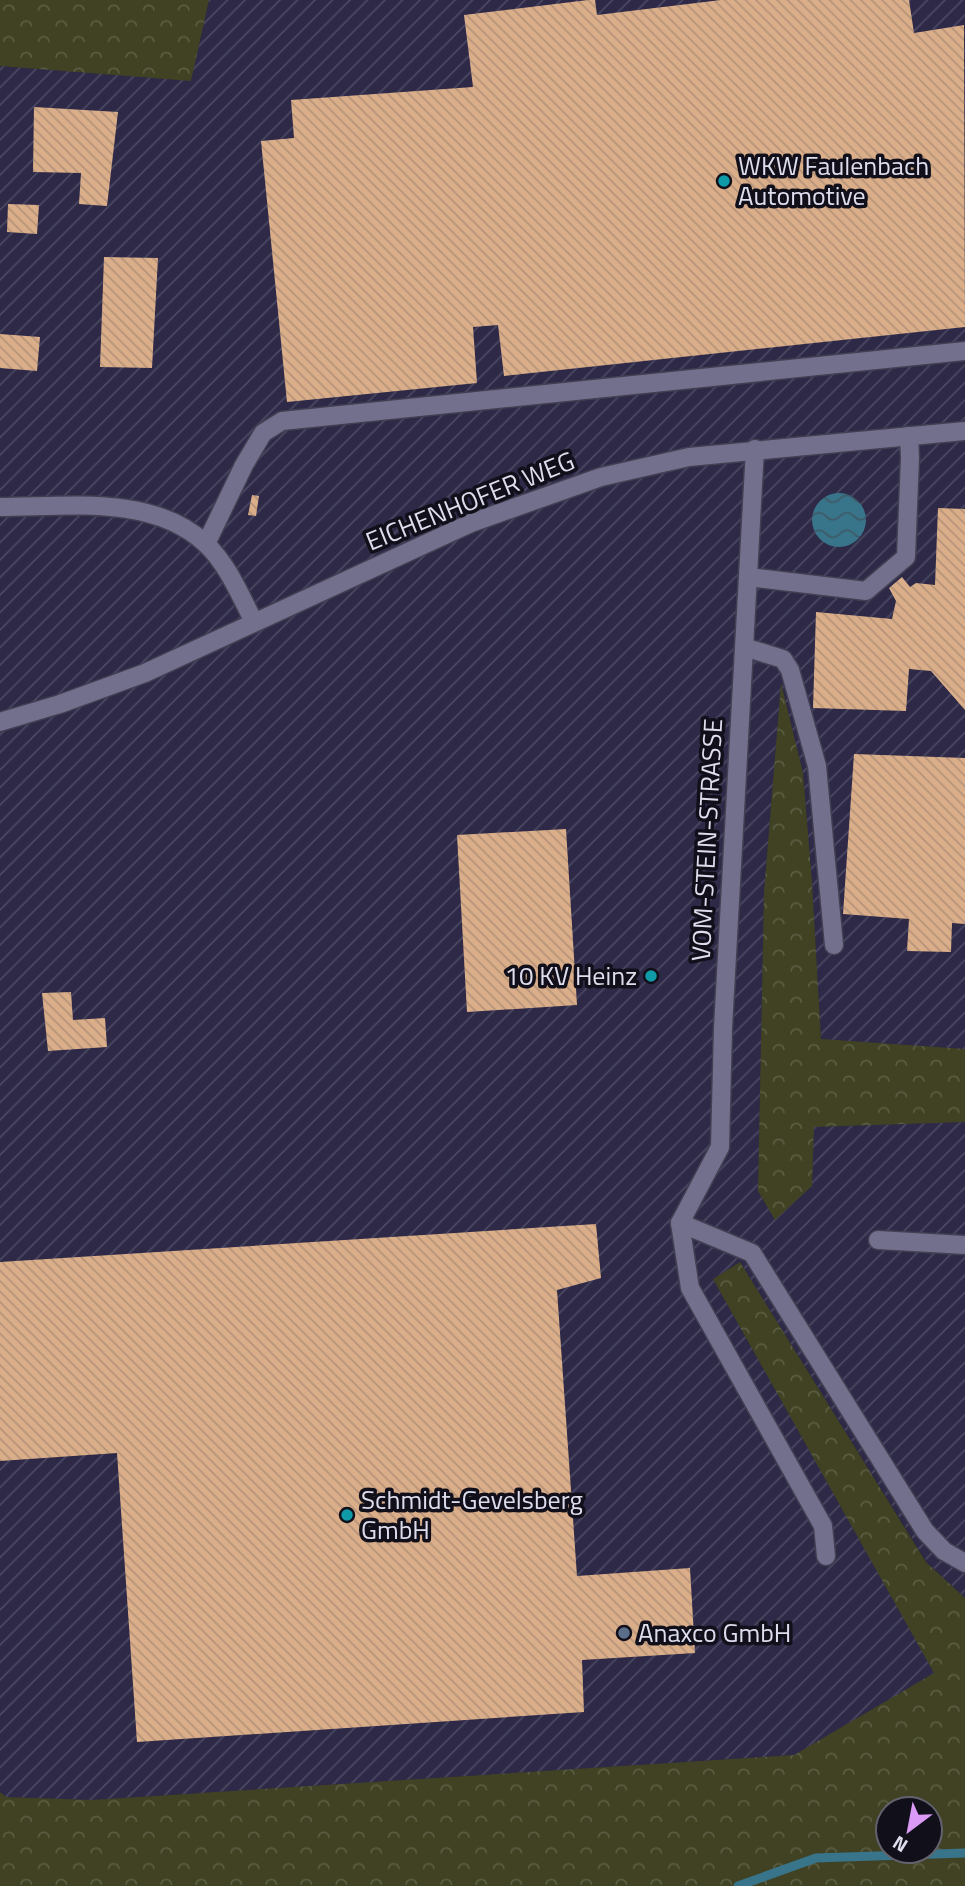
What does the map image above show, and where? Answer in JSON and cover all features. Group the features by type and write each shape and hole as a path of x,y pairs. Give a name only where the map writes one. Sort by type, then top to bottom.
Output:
{"street":[{"path":"206,544 244,465 263,433 282,421 965,351"},
{"name":"EICHENHOFER WEG","path":"0,722 60,704 145,673 471,523 601,477 689,457 965,431"},
{"path":"748,577 866,591 906,557 909,436"},
{"name":"VOM-STEIN-STRASSE","path":"680,1223 720,1147 723,1028 755,449"},
{"path":"0,507 124,508 159,515 206,544 226,568 254,622"},
{"path":"744,647 783,659 790,670 817,766 834,945"},
{"path":"680,1223 690,1288 823,1526 826,1556"},
{"path":"680,1223 752,1253 925,1531 944,1551 965,1563"},
{"path":"878,1240 965,1245"}],"shaded area":[{"path":"209,0 965,0 965,1049 821,1039 803,773 781,685 764,892 758,1190 813,1127 965,1122 965,1598 927,1562 740,1262 713,1279 935,1673 794,1755 92,1800 6,1797 0,1792 0,66 191,80"}],"green space":[{"path":"0,0 209,0 191,81 0,66"},
{"path":"781,683 803,773 821,1039 965,1049 965,1122 814,1127 812,1186 775,1220 758,1191 764,892"},
{"path":"740,1262 926,1562 965,1598 965,1886 0,1886 0,1792 6,1797 92,1800 794,1755 934,1673 713,1279"}],"water":[{"path":"839,493 858,501 866,520 858,539 839,547 820,539 812,520 820,501"}],"building":[{"path":"595,0 597,15 721,0 909,0 914,33 964,25 965,327 504,376 498,325 473,327 477,383 287,402 261,141 294,138 291,100 473,87 464,15"},
{"path":"34,107 118,112 107,206 79,204 81,173 33,172"},
{"path":"8,204 39,205 37,234 7,232"},
{"path":"104,257 158,258 152,368 100,367"},
{"path":"0,334 40,337 37,371 0,368"},
{"path":"252,495 259,496 256,516 248,515"},
{"path":"938,508 965,509 965,710 931,671 909,669 906,711 813,708 816,612 892,619 896,601 889,588 902,577 910,587 916,583 935,585"},
{"path":"854,754 965,758 965,924 952,923 951,952 907,951 909,919 843,914"},
{"path":"566,829 577,1005 467,1012 457,835"},
{"name":"10 KV Heinz","path":"654,968 657,982 649,983 646,970"},
{"path":"71,992 73,1020 105,1018 107,1047 48,1051 42,993"},
{"name":"Schmidt-Gevelsberg GmbH","path":"596,1224 601,1278 557,1290 577,1576 690,1568 695,1653 582,1660 584,1712 137,1742 117,1453 0,1461 0,1262"}],"waterway":[{"path":"738,1886 816,1858 965,1853"}],"place":[{"name":"WKW Faulenbach Automotive","path":"724,181"},
{"name":"10 KV Heinz","path":"651,976"},
{"name":"Schmidt-Gevelsberg GmbH","path":"347,1515"},
{"name":"Anaxco GmbH","path":"624,1633"}]}
